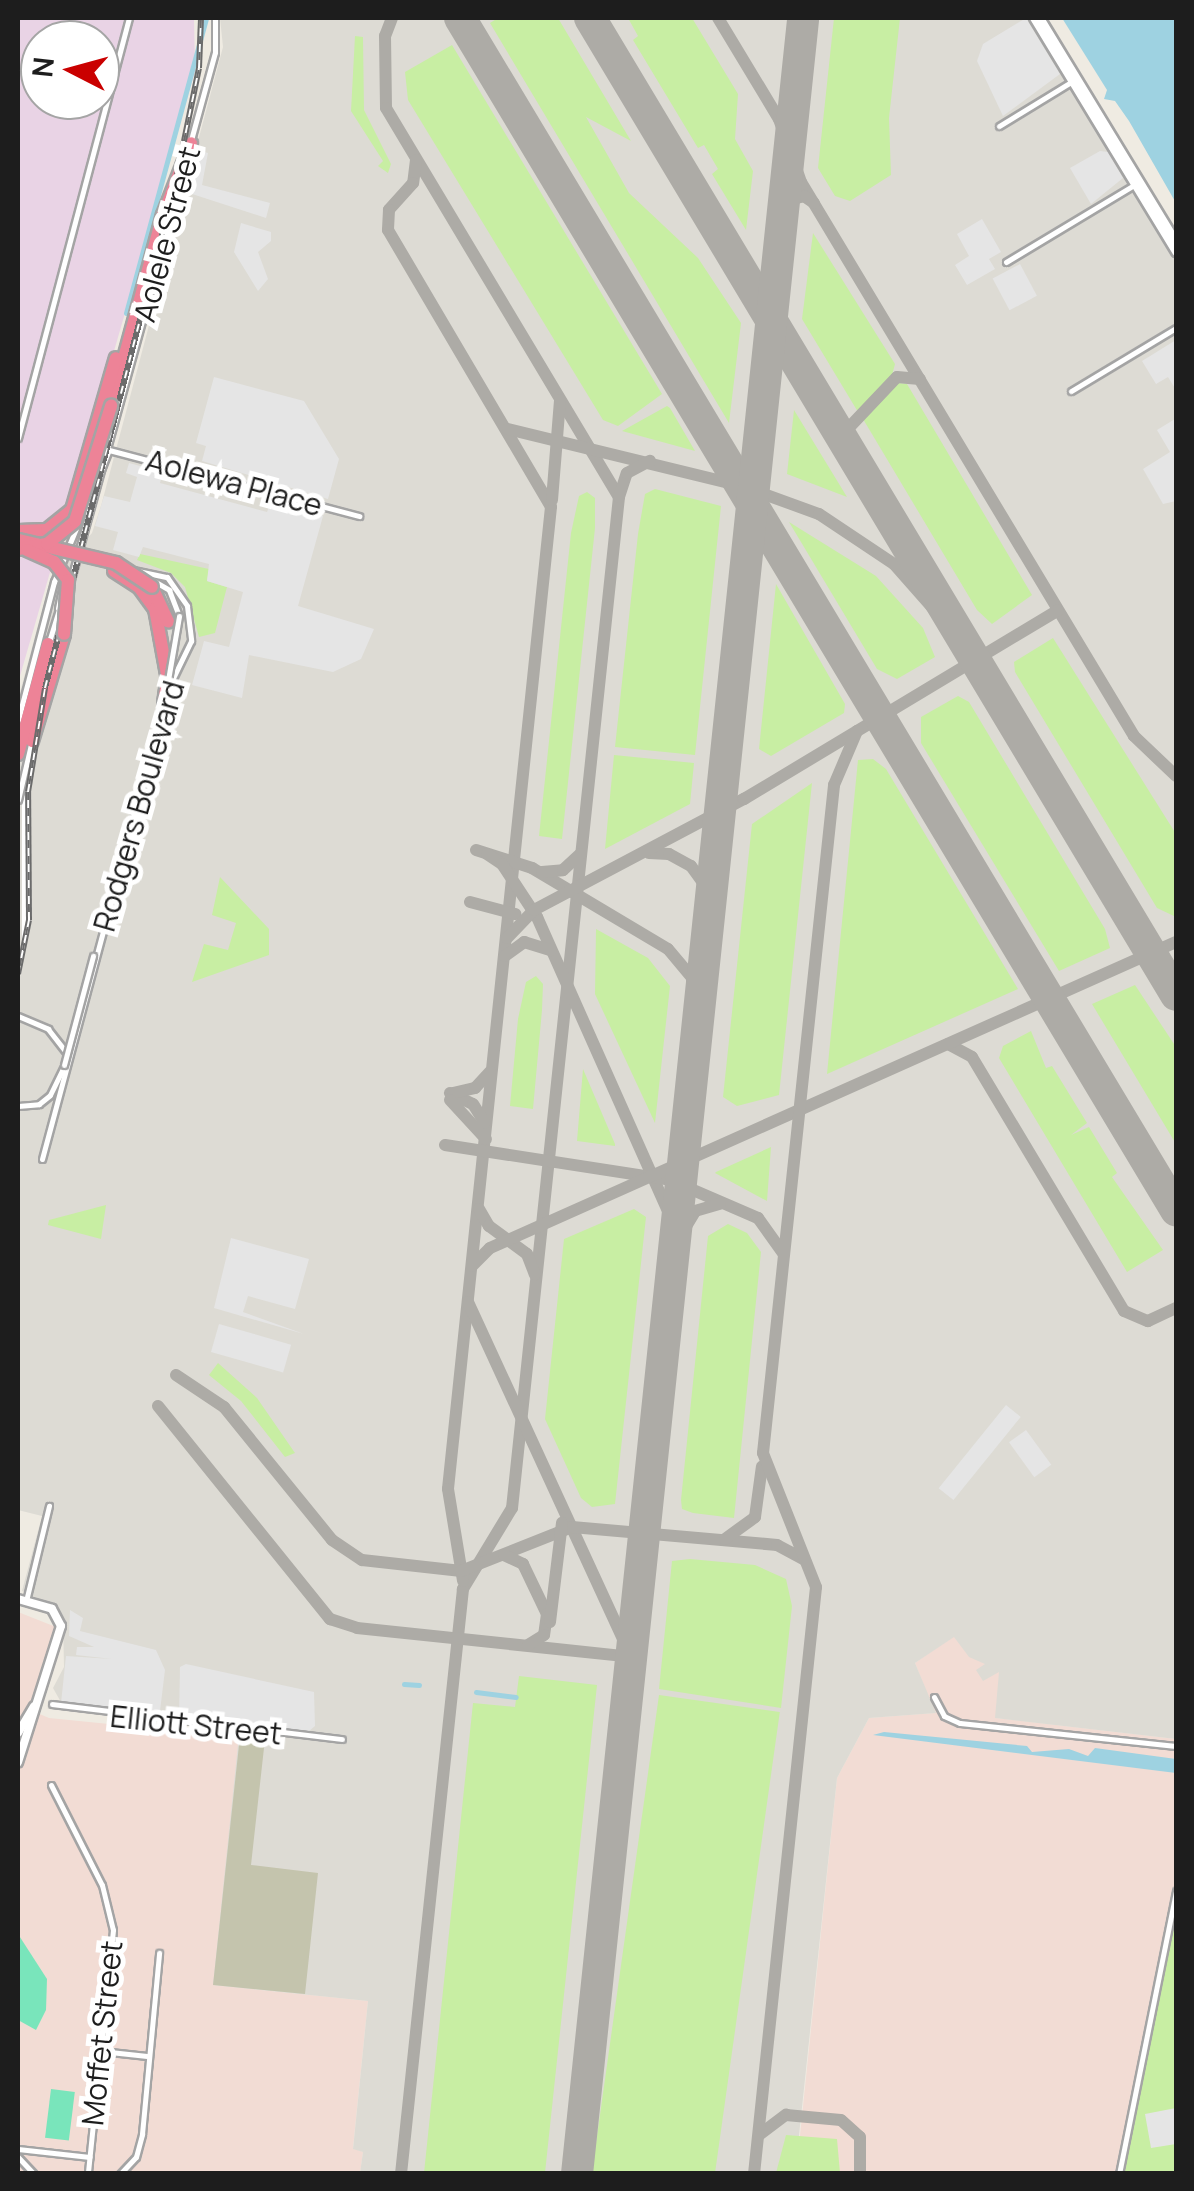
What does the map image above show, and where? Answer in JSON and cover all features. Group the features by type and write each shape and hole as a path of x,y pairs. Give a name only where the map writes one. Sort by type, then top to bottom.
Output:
{"highway":[{"path":"18,541 54,540 75,521 106,405 191,143"},
{"path":"18,541 123,566 161,601 170,639 164,702"},
{"path":"18,541 54,562 68,580 64,634 32,741"},
{"path":"18,541 114,571 140,587 158,618 168,680"},
{"path":"18,754 21,724 48,644"}],"street":[{"path":"18,438 129,18"},
{"name":"Aolele Street","path":"18,796 32,741 48,644 88,535 215,52 216,18"},
{"path":"1037,18 1176,242"},
{"path":"999,126 1076,79"},
{"path":"1138,182 1176,252"},
{"path":"1006,262 1138,182"},
{"path":"1070,392 1176,328"},
{"name":"Aolele Street","path":"21,724 54,582 109,450"},
{"name":"Aolewa Place","path":"109,450 359,516"},
{"path":"88,535 103,562"},
{"path":"18,541 48,562 54,582"},
{"name":"Rodgers Boulevard","path":"18,541 171,580 190,614 189,649 164,702 42,1159"},
{"path":"57,613 69,565 65,553"},
{"path":"18,1106 40,1104 60,1080 168,680 179,616 164,584 132,570"},
{"path":"18,782 18,796"},
{"path":"18,1016 54,1034 68,1059"},
{"path":"18,1762 60,1622 52,1609 22,1600 49,1506"},
{"path":"934,1696 942,1714 960,1723 1176,1746"},
{"path":"18,1734 40,1698"},
{"name":"Elliott Street","path":"52,1704 342,1739"},
{"name":"Moffet Street","path":"51,1785 110,1908 88,2174"},
{"path":"1119,2174 1176,1891"},
{"path":"120,2174 136,2157 142,2134 159,1953"},
{"path":"101,2052 147,2056"},
{"path":"18,2149 90,2157"},
{"path":"18,2157 34,2174"}],"shaded area":[{"path":"18,18 194,18 195,71 18,683"},
{"path":"220,18 1029,18 1176,260 1176,1739 995,1718 999,1672 983,1681 976,1670 985,1664 969,1657 954,1637 915,1663 936,1713 869,1718 837,1778 795,2173 360,2173 363,2152 353,2149 368,2001 213,1985 240,1725 62,1704 53,1688 64,1667 63,1619 56,1607 22,1591 42,1516 18,1510 18,700 50,580 92,533 101,506 223,47"},
{"path":"1026,18 1060,74 1003,116 977,61 983,44"},
{"path":"198,150 208,153 202,185 270,203 266,218 186,192"},
{"path":"1100,151 1108,152 1123,178 1091,204 1070,168"},
{"path":"982,219 1001,252 989,259 995,269 967,285 955,265 969,256 957,234"},
{"path":"241,223 271,232 271,241 258,252 268,279 258,291 234,252"},
{"path":"1020,264 1037,296 1010,310 993,279"},
{"path":"1176,340 1176,390 1168,377 1156,384 1142,361"},
{"path":"214,377 304,401 339,459 328,499 202,461 206,446 196,443"},
{"path":"1175,419 1176,501 1163,504 1143,469 1170,452 1157,430"},
{"path":"129,463 163,472 160,483 267,512 271,501 323,516 298,606 374,629 361,659 333,672 249,655 242,698 192,685 204,641 229,647 243,592 207,581 209,564 143,547 139,557 113,550 118,532 95,526 104,496 130,502 137,477 126,473"},
{"path":"231,1238 309,1259 295,1309 248,1296 243,1312 304,1334 214,1308"},
{"path":"219,1324 291,1345 283,1373 211,1352"},
{"path":"1006,1405 1021,1417 953,1500 939,1488"},
{"path":"1026,1430 1051,1465 1034,1477 1009,1442"},
{"path":"70,1610 83,1618 80,1631 156,1650 165,1670 160,1711 61,1703 66,1656 112,1659 76,1655 77,1647 94,1647 69,1636"},
{"path":"18,1612 56,1627 28,1709 49,1718 239,1737 214,1985 368,2001 353,2148 363,2152 360,2173 18,2174"},
{"path":"953,1636 1002,1642 996,1718 1176,1739 1176,2173 796,2174 837,1778 869,1718 935,1713 915,1663"},
{"path":"186,1664 314,1692 315,1726 309,1731 179,1718 180,1667"},
{"path":"240,1736 265,1739 251,1865 318,1873 305,1994 213,1985"},
{"path":"1176,2108 1176,2144 1151,2148 1145,2114"}],"green space":[{"path":"498,18 558,18 631,141 586,117 629,193 698,258 741,323 729,423 490,23"},
{"path":"628,18 692,18 738,94 735,139 753,171 746,230 712,174 718,169 704,145 698,148 633,40 638,36"},
{"path":"834,18 900,18 889,118 891,175 850,201 835,196 818,168"},
{"path":"355,36 363,37 364,110 391,164 388,173 378,166 383,161 351,111"},
{"path":"452,45 662,394 618,426 603,420 408,100 405,72"},
{"path":"813,233 895,364 892,375 858,412 802,319"},
{"path":"898,383 907,384 1032,595 992,624 977,610 863,419"},
{"path":"667,406 670,408 695,451 622,431"},
{"path":"794,410 847,497 787,474"},
{"path":"655,489 721,506 695,755 615,747 638,534 645,494"},
{"path":"587,492 595,498 595,528 562,839 539,836 571,533 579,496"},
{"path":"789,522 876,576 923,628 935,657 897,679 877,669"},
{"path":"140,554 209,569 207,581 227,587 215,633 199,637 185,587 171,573 137,560"},
{"path":"776,584 845,704 844,713 771,756 759,749"},
{"path":"1053,638 1176,834 1176,917 1157,908 1015,672 1014,662"},
{"path":"958,696 969,702 1105,929 1110,948 1059,971 921,743 921,717"},
{"path":"614,755 694,763 690,804 605,849"},
{"path":"873,759 886,769 1018,989 827,1074 858,760"},
{"path":"812,783 779,1095 737,1106 723,1097 752,824"},
{"path":"220,877 269,929 269,955 192,982 204,944 228,950 236,923 212,915"},
{"path":"596,929 648,958 670,986 655,1123 595,994"},
{"path":"536,976 543,984 533,1109 510,1106 518,1019 526,982"},
{"path":"1135,985 1176,1047 1176,1144 1092,1004"},
{"path":"1031,1031 1046,1068 1052,1066 1087,1123 1071,1135 1089,1127 1117,1173 1112,1177 1163,1250 1127,1272 999,1058 1003,1046"},
{"path":"583,1069 615,1144 615,1146 577,1141"},
{"path":"771,1147 767,1201 715,1173 716,1172"},
{"path":"106,1205 101,1239 48,1225 49,1220"},
{"path":"634,1209 646,1217 615,1504 592,1507 581,1498 545,1419 564,1239"},
{"path":"728,1224 747,1233 761,1252 734,1518 693,1513 682,1509 681,1500 708,1236"},
{"path":"218,1363 257,1398 295,1453 285,1457 241,1401 209,1375"},
{"path":"672,1561 755,1565 786,1579 792,1606 781,1708 659,1689"},
{"path":"519,1676 597,1685 545,2173 424,2173 473,1703 515,1707"},
{"path":"659,1695 780,1712 715,2174 592,2171"},
{"path":"1176,1905 1176,2173 1123,2173"},
{"path":"18,1934 47,1979 46,2010 36,2030 18,2020"},
{"path":"51,2089 75,2092 69,2141 45,2138"},
{"path":"786,2135 837,2139 840,2173 776,2173"}],"water":[{"path":"1062,18 1176,18 1176,203 1129,121 1115,101 1104,99 1107,90"},
{"path":"884,1732 1027,1746 1032,1752 1069,1749 1088,1756 1095,1748 1176,1759 1176,1773 873,1735"}],"pier":[{"path":"35,716 42,717 28,808 32,916 22,964 22,800"}],"waterway":[{"path":"126,313 206,18"},
{"path":"404,1684 419,1685"},
{"path":"476,1692 516,1697"}],"taxiway":[{"path":"392,18 385,36 386,108 619,497 512,1508 463,1589 401,2174"},
{"path":"718,18 779,119 801,182 1134,736 1176,776"},
{"path":"416,160 413,183 389,210 388,230 551,507 448,1489 463,1581"},
{"path":"780,238 789,200 804,196 814,203"},
{"path":"841,436 897,377 920,379"},
{"path":"552,500 560,400"},
{"path":"508,429 742,486 819,514 894,564 968,648"},
{"path":"619,497 627,473 650,461"},
{"path":"507,938 534,910 744,799 1058,610"},
{"path":"754,2174 816,1587 763,1453 834,785 857,731"},
{"path":"476,850 532,868 668,949 692,978 698,1019"},
{"path":"649,853 669,854 691,866 705,885 709,912"},
{"path":"487,854 502,864 537,917 668,1211 674,1250"},
{"path":"542,872 563,870 580,854"},
{"path":"470,902 515,914"},
{"path":"505,956 524,942 551,950"},
{"path":"472,1266 490,1248 1176,942"},
{"path":"948,1044 972,1057 1124,1311 1148,1321 1176,1308"},
{"path":"453,1093 475,1088 490,1072"},
{"path":"450,1093 473,1104 485,1123"},
{"path":"450,1100 486,1139"},
{"path":"445,1145 670,1180 758,1218 783,1253"},
{"path":"676,1243 695,1211 720,1204"},
{"path":"479,1209 489,1226 527,1254 535,1275"},
{"path":"468,1302 631,1657"},
{"path":"176,1375 224,1407 332,1540 362,1560 461,1571 572,1527 777,1545 803,1559"},
{"path":"158,1406 330,1619 357,1628 631,1657"},
{"path":"725,1539 755,1517 762,1466"},
{"path":"550,1622 562,1523"},
{"path":"504,1555 523,1564 547,1614 544,1635 528,1645"},
{"path":"759,2135 786,2115 841,2120 860,2137 860,2174"}],"runway":[{"path":"460,18 1176,1210"},
{"path":"590,18 1176,995"},
{"path":"577,2174 803,20"}],"railway":[{"path":"18,974 29,920 28,792 45,688 176,180 199,68 201,18"}]}
